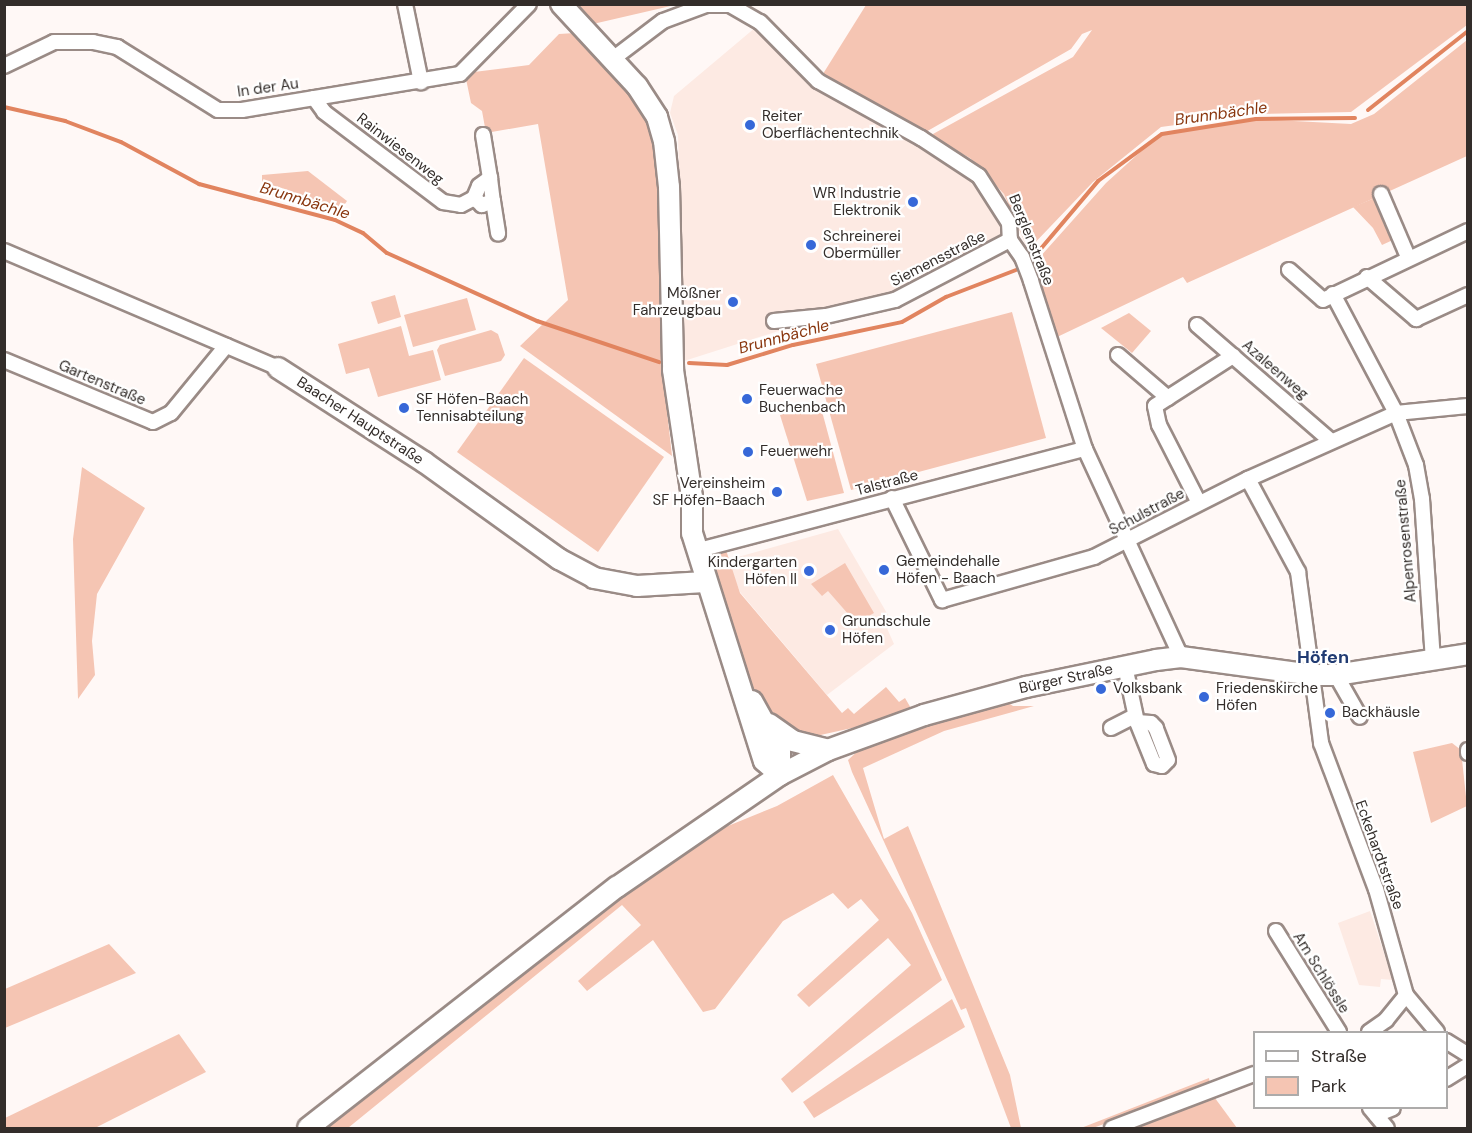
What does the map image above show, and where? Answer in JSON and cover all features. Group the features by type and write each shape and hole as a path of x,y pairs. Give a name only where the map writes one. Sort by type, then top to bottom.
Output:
{"street":[{"path":"405,4 421,82"},
{"name":"In der Au","path":"4,66 54,42 93,42 117,47 218,110 314,98 460,74 529,4"},
{"path":"561,4 614,58 657,117 664,141 669,187 671,343 692,497 704,532 699,550 705,582 764,761 780,775"},
{"name":"Berglenstraße","path":"614,58 663,21 706,6 730,5 760,22 818,81 938,148 979,176 999,203 1009,223 1010,240 1022,257 1032,281 1084,449 1181,657"},
{"name":"Rainwiesenweg","path":"314,98 324,112 429,194 461,205 474,198 482,205 493,201"},
{"path":"483,135 498,234"},
{"path":"474,198 479,186 490,178"},
{"path":"1381,194 1408,257"},
{"path":"1328,297 1408,257 1467,231"},
{"name":"Siemensstraße","path":"774,321 826,316 895,300 1010,240"},
{"name":"Baacher Hauptstraße","path":"4,251 278,368 424,462 560,559 594,578 637,586 705,582"},
{"name":"Alpenrosenstraße","path":"1289,270 1328,297 1396,413 1420,482 1433,660"},
{"path":"1367,277 1416,319 1467,295"},
{"name":"Azaleenweg","path":"1197,325 1331,441"},
{"name":"Gartenstraße","path":"4,360 153,422 171,413 226,346"},
{"path":"1118,355 1168,398"},
{"path":"1199,503 1159,424 1155,406 1233,356"},
{"name":"Schulstraße","path":"892,498 942,600 1094,557 1248,479 1396,413 1467,406"},
{"name":"Talstraße","path":"699,550 1084,449"},
{"name":"Eckehardtstraße","path":"1248,479 1298,572 1321,743 1376,889 1406,995"},
{"name":"Bürger Straße","path":"308,1128 574,918 780,775 828,750 964,704 1125,666 1181,657 1312,675 1336,675 1467,654"},
{"path":"1111,728 1136,719 1125,666"},
{"path":"736,673 780,751 780,775"},
{"path":"1336,675 1360,717"},
{"path":"756,708 771,726 793,741 828,750"},
{"name":"Am Schlössle","path":"1276,931 1338,1031"},
{"path":"1370,1031 1386,1020 1406,995 1436,1031"},
{"path":"1448,1042 1467,1055"},
{"path":"1448,1078 1467,1065"},
{"path":"1112,1128 1253,1074"},
{"path":"1373,1111 1387,1128"}],"shaded area":[{"path":"756,27 821,77 970,158 1004,194 1018,224 995,242 892,295 684,361 678,135 670,113 674,96"},
{"name":"Grundschule Höfen","path":"838,529 888,615 882,617 894,644 827,695 740,592 727,560"},
{"path":"1370,911 1393,980 1381,979 1380,987 1359,985 1338,923"}],"green space":[{"path":"568,5 675,5 593,24"},
{"path":"866,5 1467,5 1467,25 1351,112 1256,114 1161,127 1093,182 1028,250 1004,194 970,158 935,139 933,134 1073,57 1092,30 1082,34 1071,49 924,133 821,77"},
{"path":"575,33 634,90 658,146 663,376 672,456 520,346 568,300 538,124 486,133 482,111 471,103 466,79 474,72 529,65 559,34"},
{"path":"1467,40 1467,156 1187,283 1183,277 1055,338 1031,267 1106,183 1162,134 1256,119 1351,124 1374,114"},
{"path":"308,171 347,201 338,214 262,192 262,175"},
{"path":"1377,197 1395,239 1382,245 1373,228 1353,207"},
{"path":"395,295 401,317 378,324 371,302"},
{"path":"467,298 476,330 413,347 404,315"},
{"path":"1012,312 1046,438 851,490 816,364"},
{"path":"1129,313 1151,331 1132,353 1101,328"},
{"path":"401,326 409,356 433,350 441,380 378,397 369,368 346,374 338,344"},
{"path":"491,330 498,334 505,355 501,361 445,376 437,350 440,345"},
{"path":"524,358 664,457 598,552 457,452"},
{"path":"820,404 844,493 807,501 780,415"},
{"path":"82,467 145,508 97,594 92,641 95,675 78,699 73,539"},
{"path":"726,550 740,593 842,713 848,708 854,714 886,687 899,702 905,698 912,710 879,722 816,736 800,736 784,729 758,702 748,683 724,615 712,554"},
{"path":"845,563 874,613 856,623 828,591 822,596 811,584"},
{"path":"1001,698 1013,706 1034,706 944,731 863,768 884,839 908,826 1010,1075 1021,1128 1011,1128 966,1008 961,1010 848,760 861,748"},
{"path":"1452,743 1461,750 1467,806 1431,823 1413,752"},
{"path":"833,775 912,913 942,980 792,1093 781,1079 911,965 888,938 809,1007 797,995 879,920 861,899 848,909 833,893 783,921 715,1009 703,1012 653,940 587,991 578,981 641,925 622,905 348,1128 319,1128 615,898 701,837 777,806"},
{"path":"109,944 136,973 5,1028 5,989"},
{"path":"952,999 965,1027 814,1118 803,1102"},
{"path":"179,1034 206,1072 95,1128 5,1128 5,1118"},
{"path":"1209,1078 1210,1085 1093,1128 1081,1128"},
{"path":"1212,1094 1237,1128 1122,1128"}],"waterway":[{"name":"Brunnbächle","path":"1368,110 1468,31"},
{"name":"Brunnbächle","path":"4,107 65,121 121,142 199,184 335,220 363,233 387,253 537,321 659,362"},
{"name":"Brunnbächle","path":"1033,258 1098,181 1162,134 1256,119 1355,118"},
{"name":"Brunnbächle","path":"689,363 727,365 793,345 902,322 946,297 1016,270"}],"place":[{"name":"Reiter Oberflächentechnik","path":"750,125"},
{"name":"WR Industrie Elektronik","path":"913,202"},
{"name":"Schreinerei Obermüller","path":"811,245"},
{"name":"Mößner Fahrzeugbau","path":"733,302"},
{"name":"Feuerwache Buchenbach","path":"747,399"},
{"name":"SF Höfen-Baach Tennisabteilung","path":"404,408"},
{"name":"Feuerwehr","path":"748,452"},
{"name":"Vereinsheim SF Höfen-Baach","path":"777,492"},
{"name":"Gemeindehalle Höfen - Baach","path":"884,570"},
{"name":"Kindergarten Höfen II","path":"809,571"},
{"name":"Grundschule Höfen","path":"830,630"},
{"name":"Volksbank","path":"1101,689"},
{"name":"Friedenskirche Höfen","path":"1204,697"},
{"name":"Backhäusle","path":"1330,713"}],"district":[{"name":"Höfen","path":"1323,657"}]}
